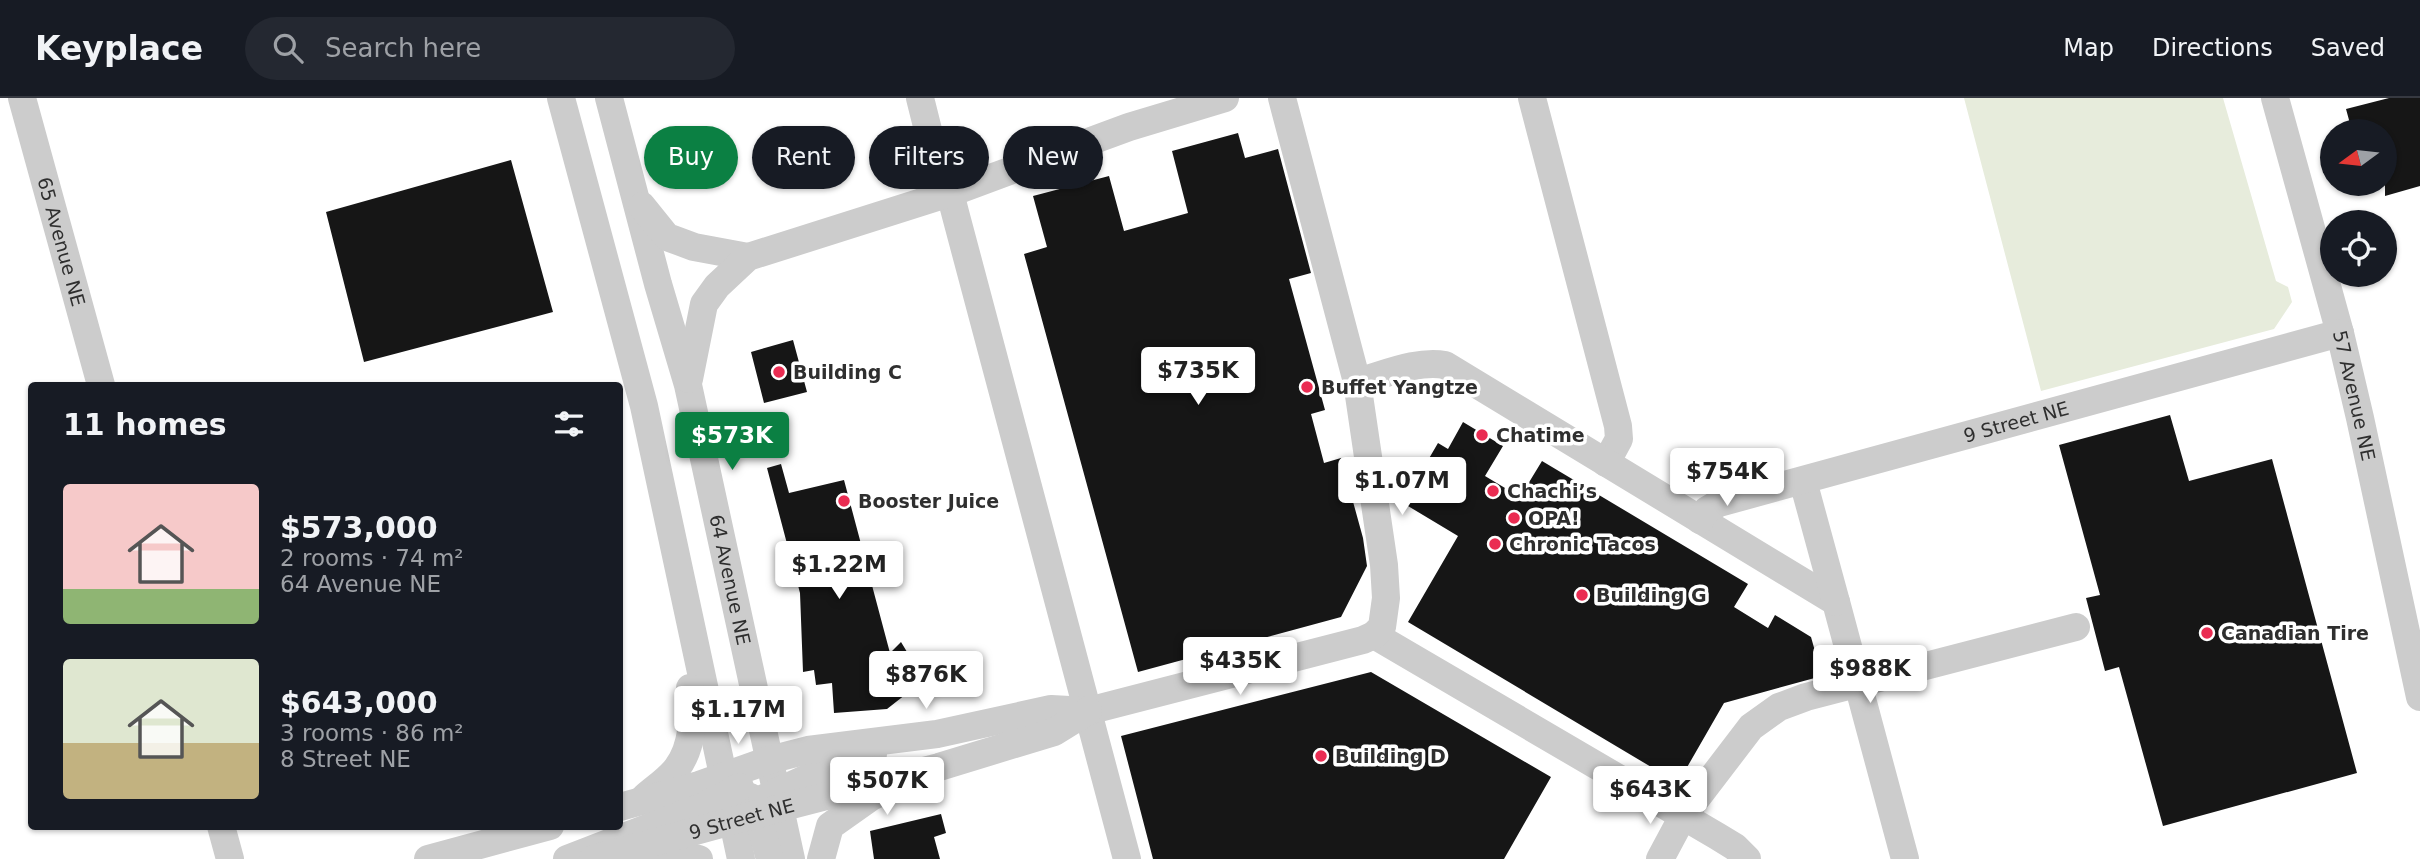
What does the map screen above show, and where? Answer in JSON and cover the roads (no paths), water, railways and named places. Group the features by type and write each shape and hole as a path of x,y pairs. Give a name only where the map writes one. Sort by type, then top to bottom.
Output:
{"street":[{"name":"65 Avenue NE","path":"22,98 100,382"},
{"name":"64 Avenue NE","path":"561,98 644,406 658,478 749,799 791,859"},
{"name":"64 Avenue NE","path":"609,98 688,385 769,760 749,799 741,859"},
{"path":"920,98 937,166 950,193 1127,859"},
{"path":"688,385 704,304 717,286 748,257 950,193 1129,127 1225,98"},
{"path":"1282,98 1357,382 1385,578 1385,613 1382,627 1374,635 1735,847 1747,859"},
{"path":"1532,98 1618,426 1619,439 1606,463"},
{"name":"57 Avenue NE","path":"2275,98 2340,333 2420,697"},
{"path":"636,198 667,237 694,247 748,257"},
{"name":"9 Street NE","path":"1700,520 1707,510 1719,503 2340,333"},
{"path":"1357,382 1419,365 1445,365 1836,602"},
{"path":"630,804 676,769 689,744 692,719 691,694 654,523 658,478"},
{"path":"1803,481 1857,683 1898,857"},
{"path":"1660,859 1683,816 1751,727 1763,716 1793,701 2076,627"},
{"name":"9 Street NE","path":"630,804 749,799 939,767 1054,732 1088,711 1374,635"},
{"name":"9 Street NE","path":"593,859 643,846 749,799 769,760 822,748 937,734 1051,709 1088,711"},
{"path":"568,859 704,806 749,799 846,762 937,734"},
{"path":"821,859 830,826 871,797 939,767"},
{"path":"749,799 770,859"},
{"path":"222,830 230,859"},
{"path":"428,859 535,830"},
{"path":"643,846 699,859"}],"place":[{"name":"Building C","path":"779,372"},
{"name":"Buffet Yangtze","path":"1307,387"},
{"name":"Chatime","path":"1482,435"},
{"name":"Chachi’s","path":"1493,491"},
{"name":"Booster Juice","path":"844,501"},
{"name":"OPA!","path":"1514,518"},
{"name":"Chronic Tacos","path":"1495,544"},
{"name":"Building G","path":"1582,595"},
{"name":"Canadian Tire","path":"2207,633"},
{"name":"Building D","path":"1321,756"}]}
